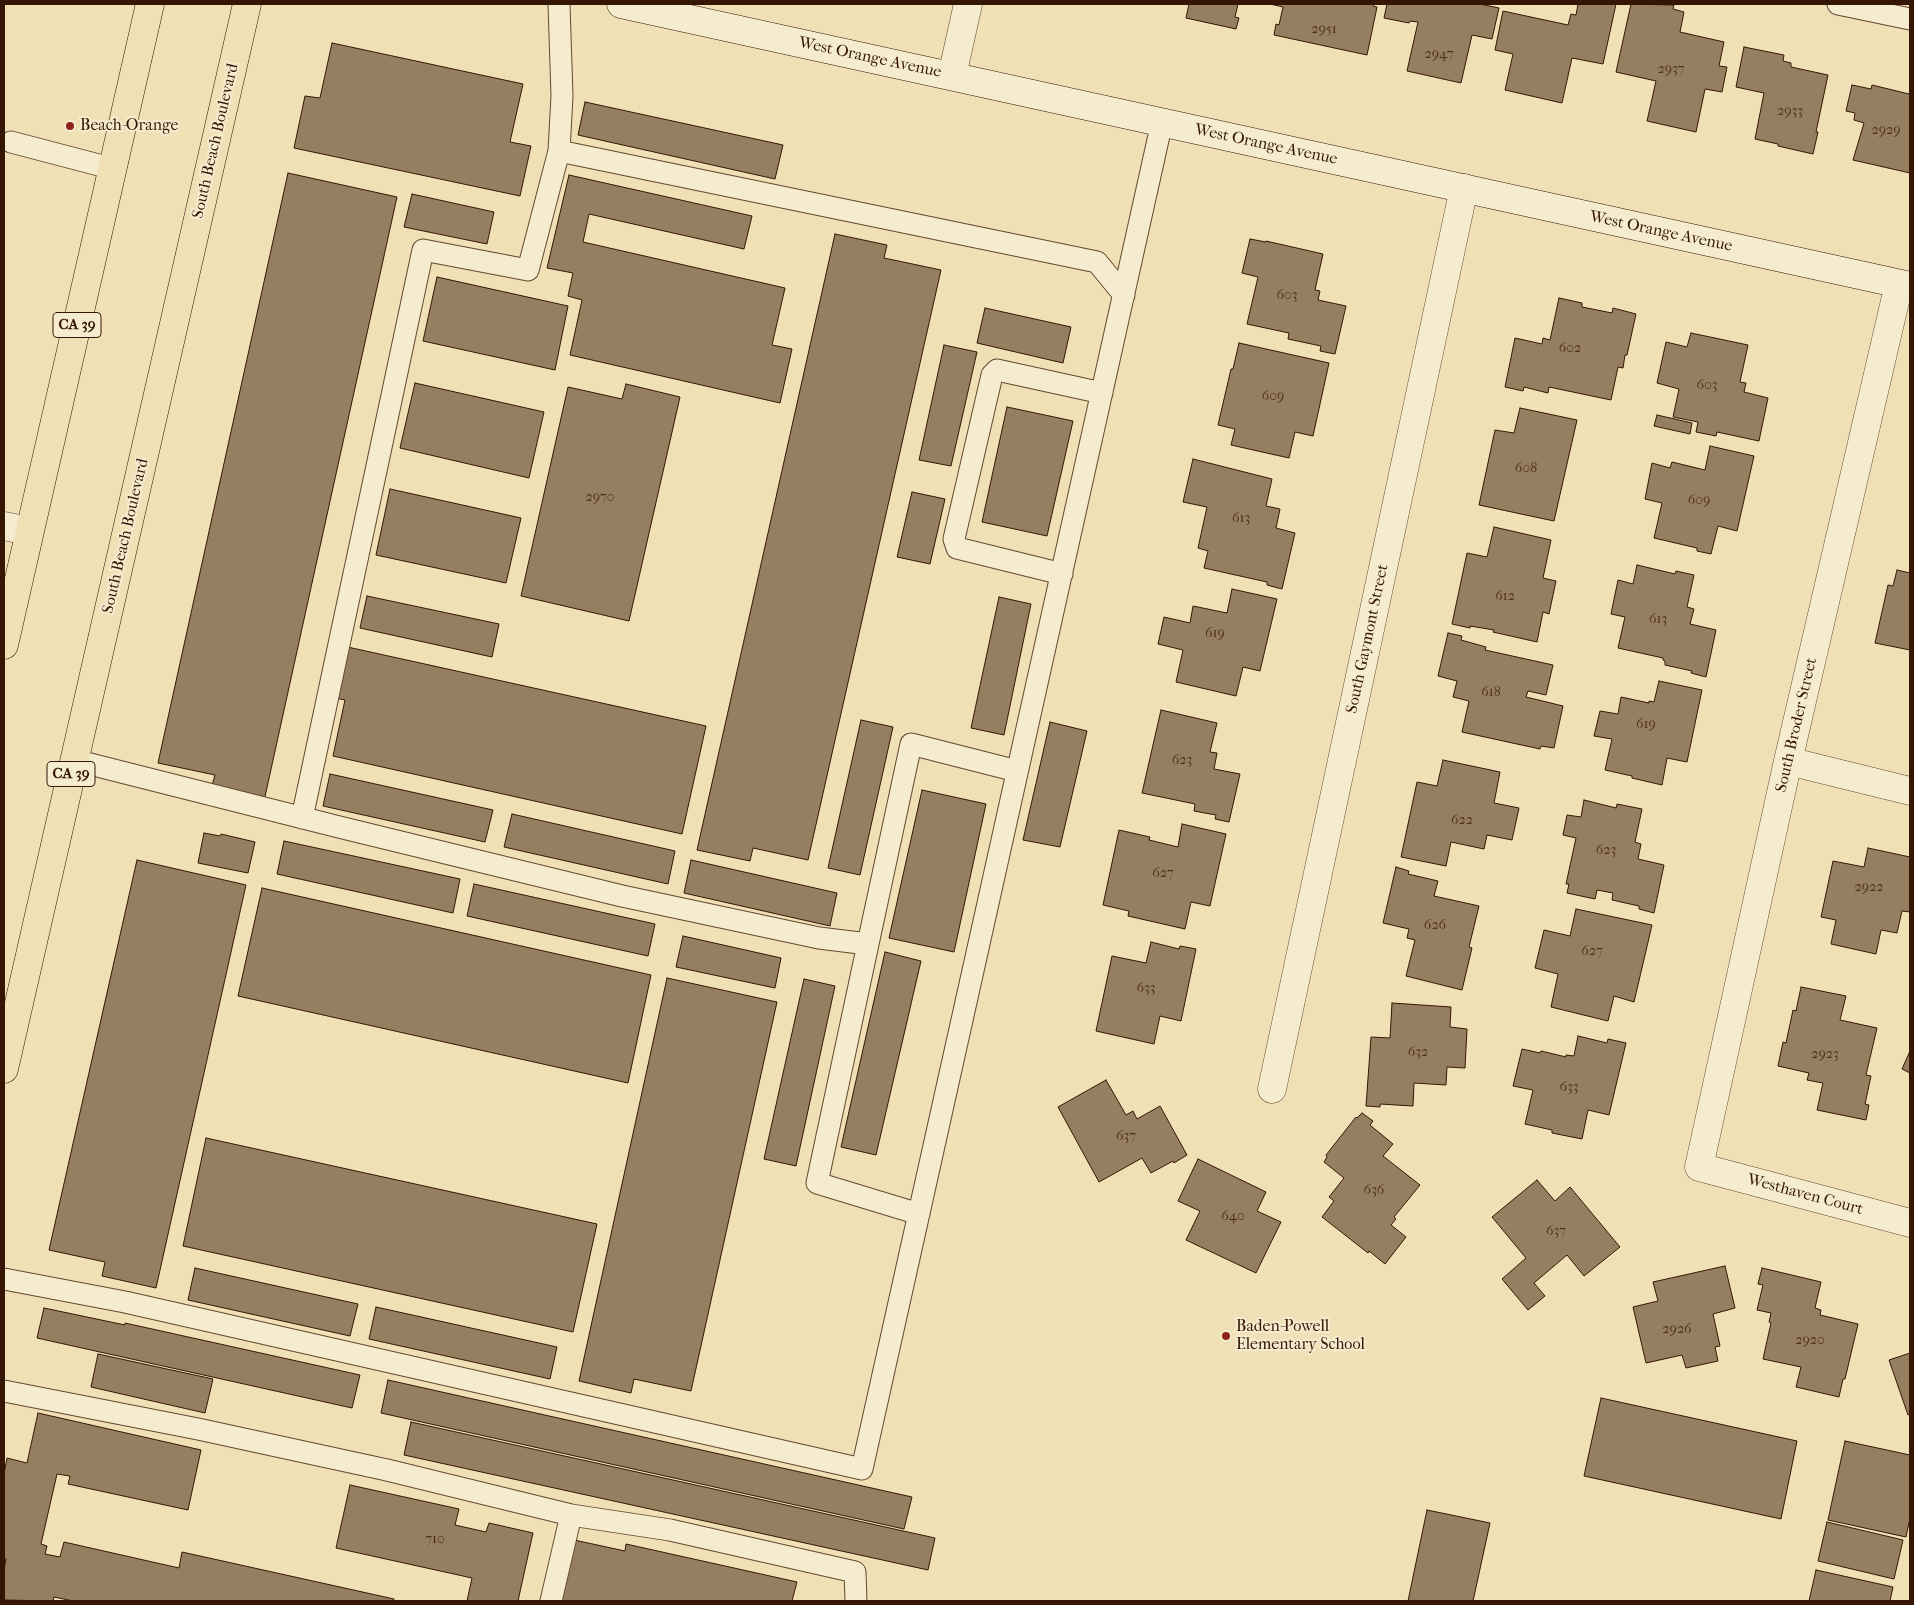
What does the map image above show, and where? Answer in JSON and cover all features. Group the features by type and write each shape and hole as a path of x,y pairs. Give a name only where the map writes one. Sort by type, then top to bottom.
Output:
{"main road":[{"name":"CA 39","path":"4,645 16,528 114,169 150,4"},
{"name":"South Beach Boulevard","path":"4,1069 247,4"}],"street":[{"name":"West Orange Avenue","path":"621,4 1905,285"},
{"path":"952,76 968,4"},
{"name":"South Gaymont Street","path":"1272,1089 1464,188"},
{"name":"South Broder Street","path":"1699,1167 1788,761 1905,285"},
{"path":"1788,761 1910,791"},
{"name":"Westhaven Court","path":"1699,1167 1910,1223"}],"lane":[{"path":"302,818 423,250 528,270 559,151 562,96 558,4"},
{"path":"1838,4 1910,19"},
{"path":"4,1278 134,1305 862,1469 1162,122"},
{"path":"11,142 114,169"},
{"path":"559,151 1097,262 1124,295"},
{"path":"1062,574 957,548 954,539 992,375 997,370 1102,393"},
{"path":"919,1214 816,1183 911,744 1018,771"},
{"path":"74,760 622,896 820,938 868,944"},
{"path":"4,1391 207,1431 387,1470 571,1515 670,1530 855,1572 856,1601"},
{"path":"551,1601 571,1515"}],"building":[{"path":"1189,4 1238,4 1235,17 1239,18 1236,29 1186,18"},
{"path":"1270,4 1374,4 1373,6 1377,7 1367,55 1274,35 1276,24 1279,25 1283,7"},
{"path":"1387,4 1480,4 1499,8 1492,39 1472,35 1461,83 1407,71 1418,22 1410,21 1409,23 1384,18"},
{"path":"1578,4 1616,4 1603,64 1572,58 1562,103 1505,90 1513,54 1495,50 1503,11 1568,25 1571,14 1576,15"},
{"path":"1631,4 1674,5 1673,9 1684,12 1680,32 1724,42 1719,66 1727,67 1722,92 1705,89 1696,132 1647,121 1656,81 1616,72"},
{"path":"332,43 523,84 510,142 531,146 520,196 294,148 305,96 320,98"},
{"path":"1744,47 1784,55 1783,61 1791,63 1791,67 1828,75 1813,154 1755,139 1764,93 1736,87"},
{"path":"1852,85 1871,89 1872,85 1909,94 1910,92 1910,173 1853,160 1864,123 1854,120 1855,113 1846,111"},
{"path":"585,102 783,145 775,179 578,135"},
{"path":"288,173 397,197 264,801 211,789 215,775 158,763"},
{"path":"569,175 752,216 744,249 589,214 583,242 785,288 772,345 792,349 780,403 570,355 582,300 568,296 573,273 547,268"},
{"path":"412,194 494,212 487,244 404,227"},
{"path":"835,234 887,245 884,258 941,270 808,860 753,848 750,861 697,850"},
{"path":"1250,239 1323,254 1315,290 1320,291 1318,300 1346,306 1335,354 1320,351 1321,346 1288,339 1289,333 1247,324 1258,277 1242,273"},
{"path":"437,277 568,306 555,370 423,341"},
{"path":"1559,298 1582,303 1582,307 1612,313 1613,308 1636,314 1627,355 1625,355 1623,368 1618,367 1611,400 1549,387 1548,393 1524,387 1523,391 1505,387 1515,338 1542,344 1543,338 1550,340"},
{"path":"985,308 1071,327 1063,363 977,343"},
{"path":"1691,333 1748,345 1740,382 1746,383 1744,392 1768,398 1759,441 1717,432 1716,436 1696,432 1698,422 1673,417 1679,389 1657,383 1666,342 1687,347"},
{"path":"1239,343 1329,363 1313,436 1295,432 1289,458 1231,445 1235,429 1218,425"},
{"path":"944,345 977,352 951,466 919,460"},
{"path":"415,383 544,412 529,478 400,448"},
{"path":"626,384 680,397 629,621 521,596 568,387 622,399"},
{"path":"1007,407 1073,421 1047,536 982,522"},
{"path":"1520,408 1577,420 1554,521 1479,505 1495,430 1514,433"},
{"path":"1657,415 1692,423 1690,434 1654,426"},
{"path":"1710,446 1754,456 1737,531 1718,526 1711,554 1697,551 1697,548 1654,538 1662,503 1645,499 1652,463 1670,468 1672,462 1705,470"},
{"path":"1193,459 1272,479 1266,506 1280,509 1276,528 1295,533 1282,589 1267,585 1267,582 1204,568 1208,551 1198,548 1207,507 1183,502"},
{"path":"390,489 521,518 506,583 376,555"},
{"path":"912,492 945,499 930,564 897,557"},
{"path":"1494,527 1551,540 1543,578 1556,581 1549,614 1543,612 1537,642 1493,632 1494,630 1452,624 1467,553 1487,557"},
{"path":"1637,565 1675,574 1676,571 1694,575 1687,607 1694,609 1690,624 1716,630 1706,677 1691,673 1692,671 1665,665 1663,658 1618,648 1625,617 1611,614 1618,580 1633,584"},
{"path":"1897,570 1910,573 1910,650 1875,643 1888,585 1893,586"},
{"path":"1232,589 1277,599 1260,671 1243,667 1236,696 1176,682 1183,650 1158,644 1164,617 1190,623 1193,606 1227,613"},
{"path":"367,596 499,624 492,657 360,628"},
{"path":"999,597 1031,604 1004,735 971,728"},
{"path":"1448,633 1462,636 1461,640 1486,647 1485,650 1553,665 1546,695 1528,691 1526,697 1563,706 1554,748 1541,746 1540,749 1462,732 1469,701 1453,697 1457,681 1438,676"},
{"path":"343,646 706,726 682,834 333,756 345,700 331,697"},
{"path":"1659,681 1702,690 1687,762 1667,758 1662,785 1605,770 1612,739 1594,736 1600,711 1618,714 1621,697 1649,703 1649,701 1654,702"},
{"path":"1161,710 1217,723 1210,752 1217,753 1214,769 1240,774 1229,822 1215,819 1216,815 1194,811 1195,804 1142,793"},
{"path":"861,720 893,727 860,875 828,868"},
{"path":"1050,722 1087,731 1060,847 1023,840"},
{"path":"1443,760 1500,772 1494,803 1519,808 1512,840 1487,835 1484,849 1451,842 1446,866 1401,857 1417,782 1437,786"},
{"path":"330,774 493,810 485,842 323,806"},
{"path":"922,790 986,804 954,952 889,938"},
{"path":"1584,800 1616,808 1617,804 1642,809 1635,842 1641,844 1638,859 1664,865 1654,913 1639,909 1639,906 1612,900 1613,893 1597,890 1595,899 1567,893 1569,884 1566,884 1576,838 1563,835 1567,815 1581,817"},
{"path":"512,814 675,851 668,884 504,847"},
{"path":"1182,824 1226,834 1210,906 1191,902 1185,929 1128,916 1129,911 1103,905 1119,830 1150,837 1149,840 1178,847"},
{"path":"204,833 220,836 221,834 255,842 248,873 198,863"},
{"path":"284,841 460,879 453,913 277,874"},
{"path":"1868,848 1910,857 1910,912 1902,911 1897,933 1881,930 1876,954 1831,944 1836,920 1821,917 1833,861 1864,867"},
{"path":"137,860 246,885 156,1288 102,1276 105,1262 49,1250"},
{"path":"691,860 837,893 830,926 684,893"},
{"path":"1396,867 1409,871 1408,874 1438,881 1434,896 1479,906 1469,947 1472,948 1462,990 1406,976 1415,940 1407,938 1409,929 1383,923"},
{"path":"474,884 655,924 648,956 467,916"},
{"path":"262,888 651,975 628,1083 238,996"},
{"path":"1576,909 1652,925 1634,1002 1614,996 1608,1021 1551,1007 1558,974 1535,968 1544,930 1570,936"},
{"path":"683,936 781,958 775,988 676,967"},
{"path":"1151,942 1179,949 1180,946 1196,949 1181,1021 1160,1016 1154,1044 1096,1031 1112,956 1146,963"},
{"path":"885,952 921,961 876,1155 841,1147"},
{"path":"667,978 777,1002 691,1391 634,1379 631,1393 579,1381"},
{"path":"804,979 835,986 796,1166 764,1159"},
{"path":"1801,987 1846,996 1840,1020 1877,1028 1866,1075 1871,1076 1865,1104 1869,1105 1866,1120 1817,1110 1823,1083 1807,1080 1809,1073 1778,1066 1783,1042 1786,1043 1793,1010 1796,1011"},
{"path":"1392,1003 1451,1007 1450,1027 1467,1029 1465,1068 1447,1067 1446,1085 1414,1083 1413,1106 1380,1104 1380,1107 1366,1106 1371,1037 1390,1038"},
{"path":"1578,1036 1607,1043 1608,1039 1626,1043 1609,1115 1588,1110 1582,1139 1552,1133 1552,1130 1525,1124 1533,1090 1513,1086 1522,1049 1566,1057 1566,1055 1574,1056"},
{"path":"1910,1051 1910,1073 1902,1069"},
{"path":"1106,1080 1126,1115 1133,1111 1137,1119 1160,1106 1187,1155 1151,1173 1142,1158 1099,1182 1058,1107"},
{"path":"1362,1113 1373,1121 1370,1125 1393,1144 1383,1156 1420,1185 1394,1217 1396,1219 1391,1225 1406,1237 1385,1264 1322,1217 1334,1201 1329,1197 1344,1178 1324,1162 1327,1157 1326,1155 1356,1117"},
{"path":"206,1138 597,1224 573,1332 183,1246"},
{"path":"1198,1159 1266,1192 1257,1211 1281,1222 1256,1273 1186,1240 1200,1211 1178,1201"},
{"path":"1537,1180 1555,1201 1570,1187 1620,1247 1584,1276 1567,1255 1534,1283 1545,1296 1528,1310 1502,1279 1526,1258 1492,1217"},
{"path":"1725,1266 1735,1308 1713,1314 1720,1346 1715,1347 1718,1361 1686,1368 1682,1355 1646,1363 1633,1307 1658,1301 1653,1282"},
{"path":"195,1268 358,1304 350,1336 188,1300"},
{"path":"1762,1268 1821,1282 1815,1308 1821,1310 1820,1315 1858,1324 1839,1397 1796,1387 1801,1367 1763,1359 1771,1323 1769,1322 1771,1313 1757,1310 1763,1285 1758,1284"},
{"path":"376,1307 557,1347 550,1379 369,1339"},
{"path":"44,1308 125,1325 125,1323 360,1375 352,1408 37,1338"},
{"path":"1910,1353 1910,1414 1908,1415 1889,1360"},
{"path":"98,1354 213,1379 205,1413 91,1387"},
{"path":"388,1380 912,1497 904,1529 381,1413"},
{"path":"1601,1398 1797,1441 1781,1519 1584,1476"},
{"path":"38,1413 201,1450 188,1510 68,1484 70,1476 57,1474 41,1544 47,1546 45,1554 60,1557 64,1542 179,1568 182,1552 394,1599 394,1601 73,1601 54,1597 53,1601 4,1600 6,1559 4,1559 4,1474 7,1458 27,1463"},
{"path":"411,1422 935,1538 928,1570 404,1455"},
{"path":"1845,1441 1910,1455 1910,1518 1906,1537 1828,1520"},
{"path":"350,1485 459,1509 455,1525 486,1532 489,1523 533,1533 518,1601 467,1601 472,1578 336,1548"},
{"path":"1427,1510 1490,1523 1473,1601 1408,1601"},
{"path":"1827,1522 1903,1540 1894,1579 1818,1561"},
{"path":"574,1540 625,1551 626,1544 797,1582 792,1601 560,1601"},
{"path":"1816,1570 1893,1587 1890,1601 1809,1601"}],"place":[{"name":"Beach-Orange","path":"70,126"},
{"name":"Baden-Powell Elementary School","path":"1226,1336"}]}
